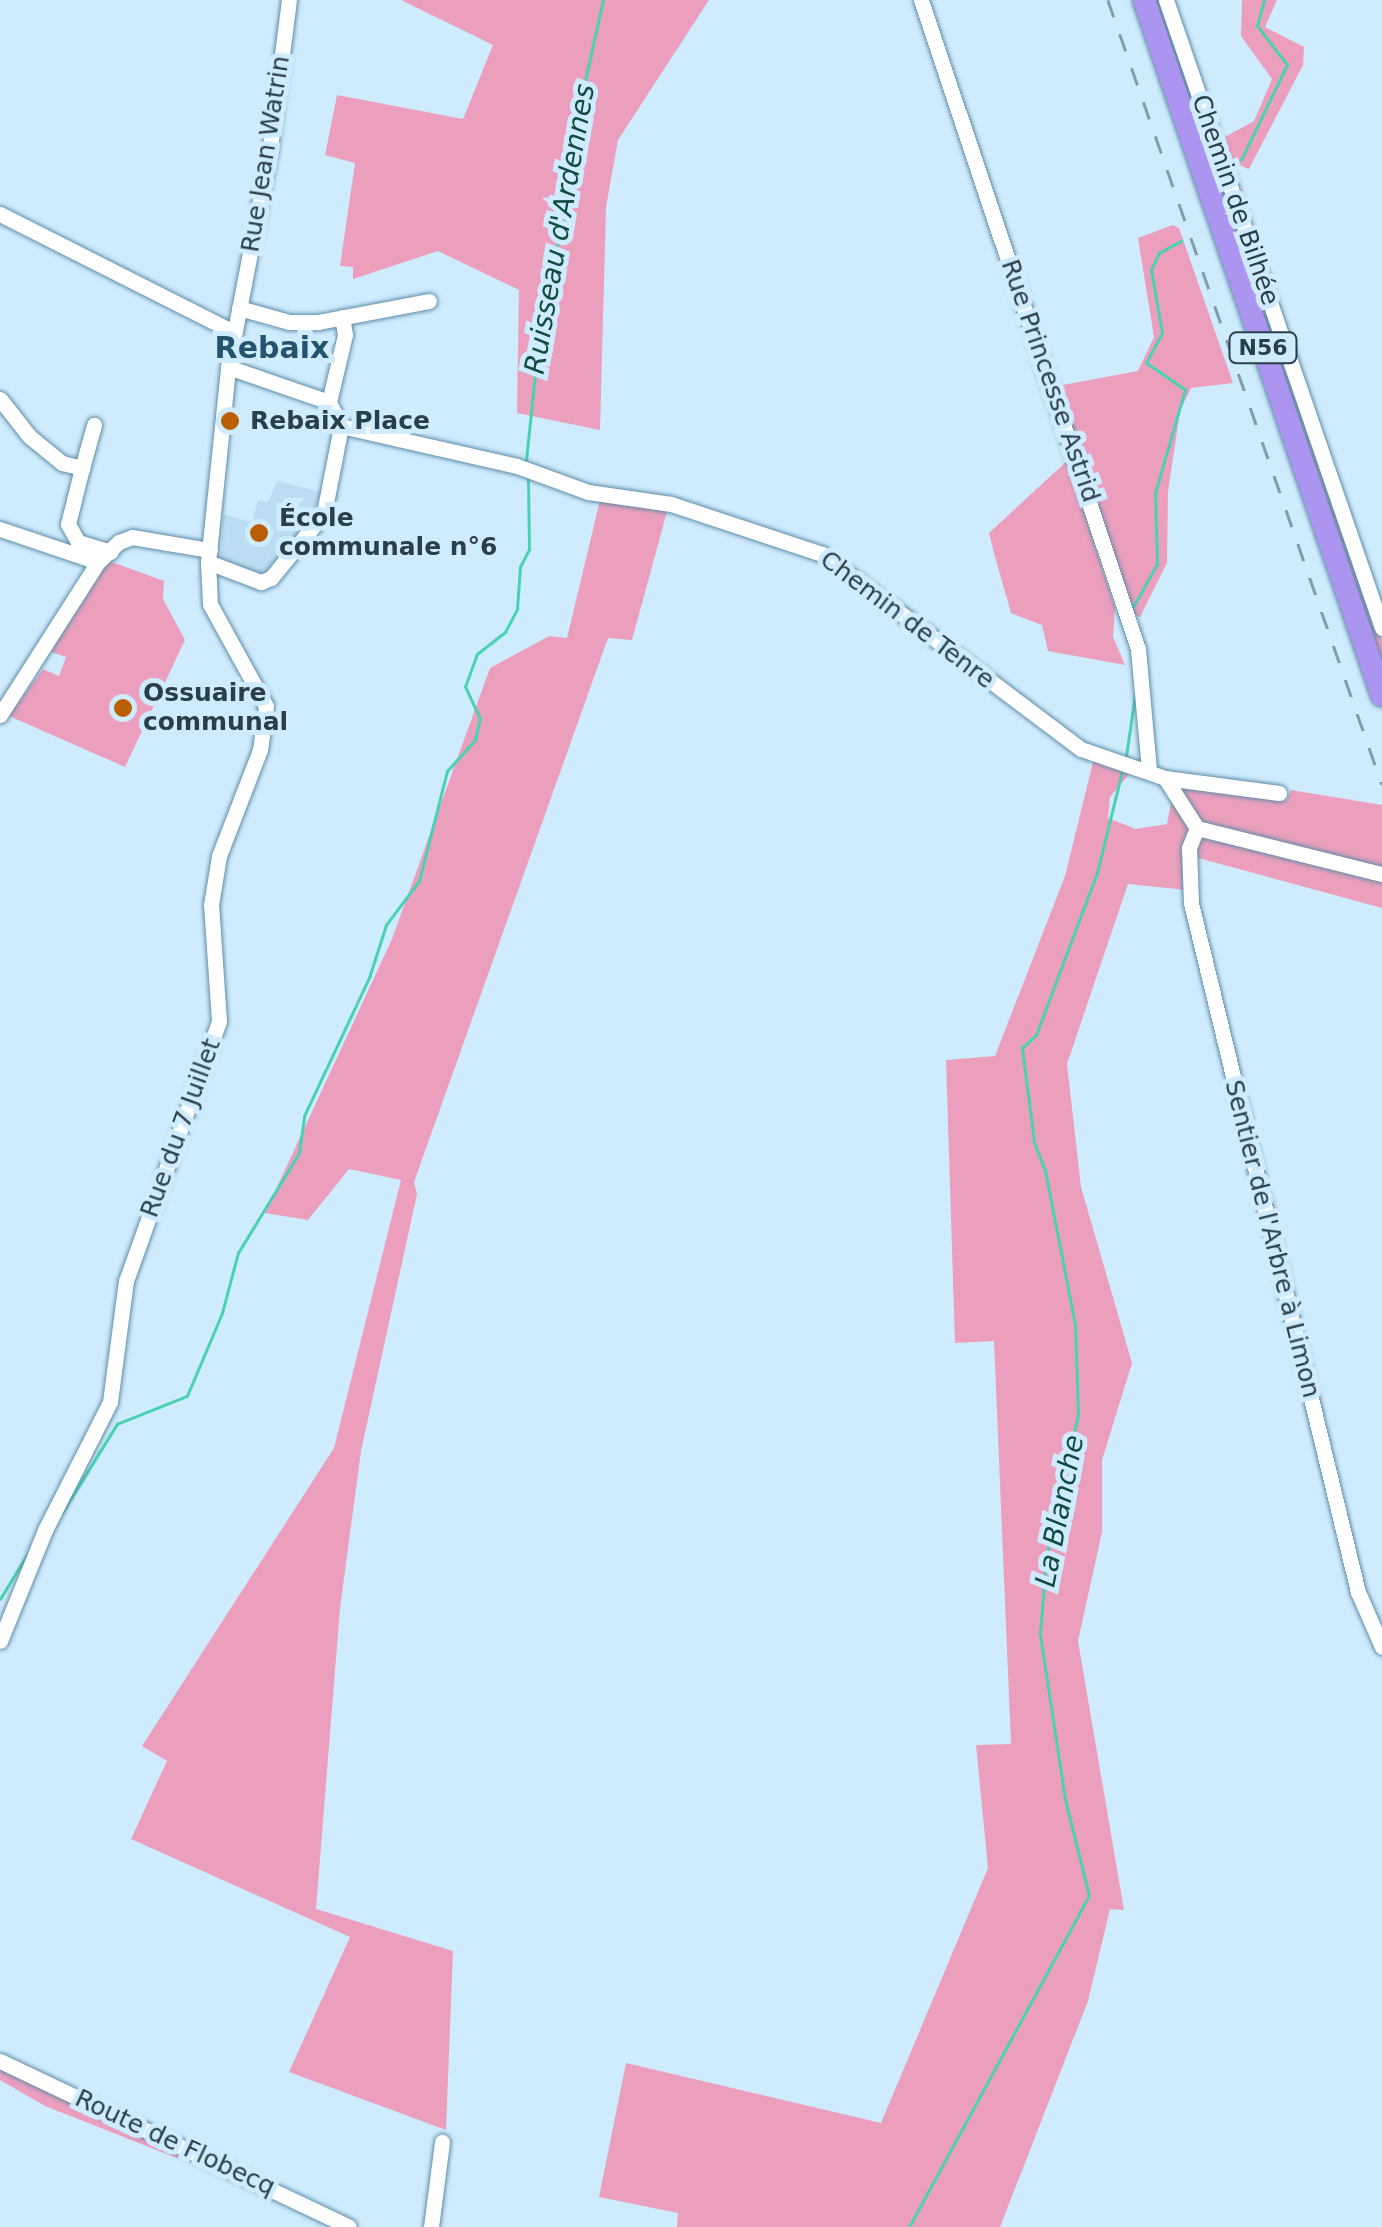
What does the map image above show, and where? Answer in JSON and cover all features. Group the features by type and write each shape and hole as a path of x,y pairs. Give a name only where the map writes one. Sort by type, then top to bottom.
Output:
{"highway":[{"name":"N56","path":"1144,0 1382,695"}],"street":[{"name":"Rue Jean Watrin","path":"228,367 270,148 289,0"},
{"name":"Rue Princesse Astrid","path":"921,0 1138,649 1149,768"},
{"name":"Chemin de Bilhée","path":"1166,0 1382,628"},
{"path":"0,214 234,332"},
{"path":"239,308 289,322 430,301"},
{"path":"0,714 104,557 132,537 209,556 261,582 271,578 324,513 341,426 329,402 345,335 342,317"},
{"path":"228,367 329,402"},
{"name":"Rue du 7 Juillet","path":"0,1642 44,1530 110,1402 126,1281 219,1021 211,906 219,856 260,750 266,706 210,604 209,556 228,367"},
{"path":"0,398 29,436 62,462 82,468"},
{"path":"94,425 68,524 78,542 104,557"},
{"name":"Chemin de Tenre","path":"341,426 525,468 588,492 671,504 822,554 1075,745 1149,768 1165,778 1279,793"},
{"path":"0,529 104,557"},
{"name":"Chemin de Tenre","path":"1165,778 1197,828"},
{"path":"1197,828 1382,874"},
{"name":"Sentier de l'Arbre à Limon","path":"1197,828 1188,848 1191,903 1358,1592 1382,1647"},
{"name":"Route de Flobecq","path":"0,2060 349,2227"},
{"path":"431,2227 442,2142"}],"shaded area":[{"path":"401,0 709,0 618,140 606,207 600,430 517,413 519,290 438,251 353,279 353,267 340,266 355,163 325,155 337,95 463,119 493,45"},
{"path":"1155,0 1162,0 1322,464 1382,641 1382,664"},
{"path":"1242,0 1277,0 1265,27 1304,47 1303,65 1249,169 1232,162 1223,138 1254,121 1272,79 1241,36"},
{"path":"1173,225 1179,228 1233,383 1191,388 1180,411 1168,492 1167,563 1140,617 1133,614 1057,386 1138,371 1154,337 1138,238"},
{"path":"1067,461 1115,607 1113,637 1125,665 1048,651 1042,625 1011,613 989,533"},
{"name":"École communale n°6","path":"277,481 321,492 309,521 266,576 221,562 223,514 252,522 258,501 268,502"},
{"path":"601,496 668,508 632,640 608,638 414,1182 417,1194 361,1451 340,1608 316,1909 453,1951 446,2130 289,2072 350,1937 131,1839 167,1761 142,1746 334,1448 401,1180 349,1169 308,1220 265,1213 392,939 490,668 549,636 567,638"},
{"path":"109,561 164,581 163,599 185,640 125,767 9,716 43,669 59,676 66,657 51,652"},
{"path":"1094,758 1132,771 1110,797 1108,818 1136,829 1167,824 1175,783 1286,801 1291,790 1382,805 1382,908 1191,856 1187,890 1128,884 1067,1064 1081,1187 1132,1363 1102,1460 1102,1532 1078,1641 1124,1910 1110,1909 1088,2001 1000,2227 677,2227 678,2213 599,2197 626,2063 881,2123 988,1868 976,1745 1011,1744 994,1341 955,1343 946,1060 995,1056 1065,876"},
{"path":"0,2066 248,2186 45,2106 0,2080"}],"waterway":[{"name":"Ruisseau d'Ardennes","path":"526,460 544,290 571,199 581,99 603,0"},
{"name":"La Blanche","path":"1241,160 1287,65 1257,26 1264,0"},
{"name":"La Blanche","path":"1133,607 1157,564 1155,493 1185,390 1146,363 1162,333 1151,270 1159,253 1181,241"},
{"name":"Ruisseau d'Ardennes","path":"62,1513 117,1424 187,1396 222,1313 238,1253 299,1153 304,1116 369,978 386,925 419,881 447,771 475,740 480,719 465,687 477,654 505,632 517,609 520,567 529,549 528,479"},
{"path":"1126,756 1135,695"},
{"name":"La Blanche","path":"909,2227 1089,1896 1065,1800 1040,1634 1046,1559 1078,1415 1075,1325 1045,1171 1034,1142 1022,1048 1036,1035 1097,873 1122,771"},
{"name":"Ruisseau d'Ardennes","path":"0,1599 30,1550"}],"railway":[{"path":"1108,0 1382,784"}],"place":[{"name":"Rebaix Place","path":"230,421"},
{"name":"École communale n°6","path":"259,533"},
{"name":"Ossuaire communal","path":"123,708"}],"district":[{"name":"Rebaix","path":"272,348"}]}
